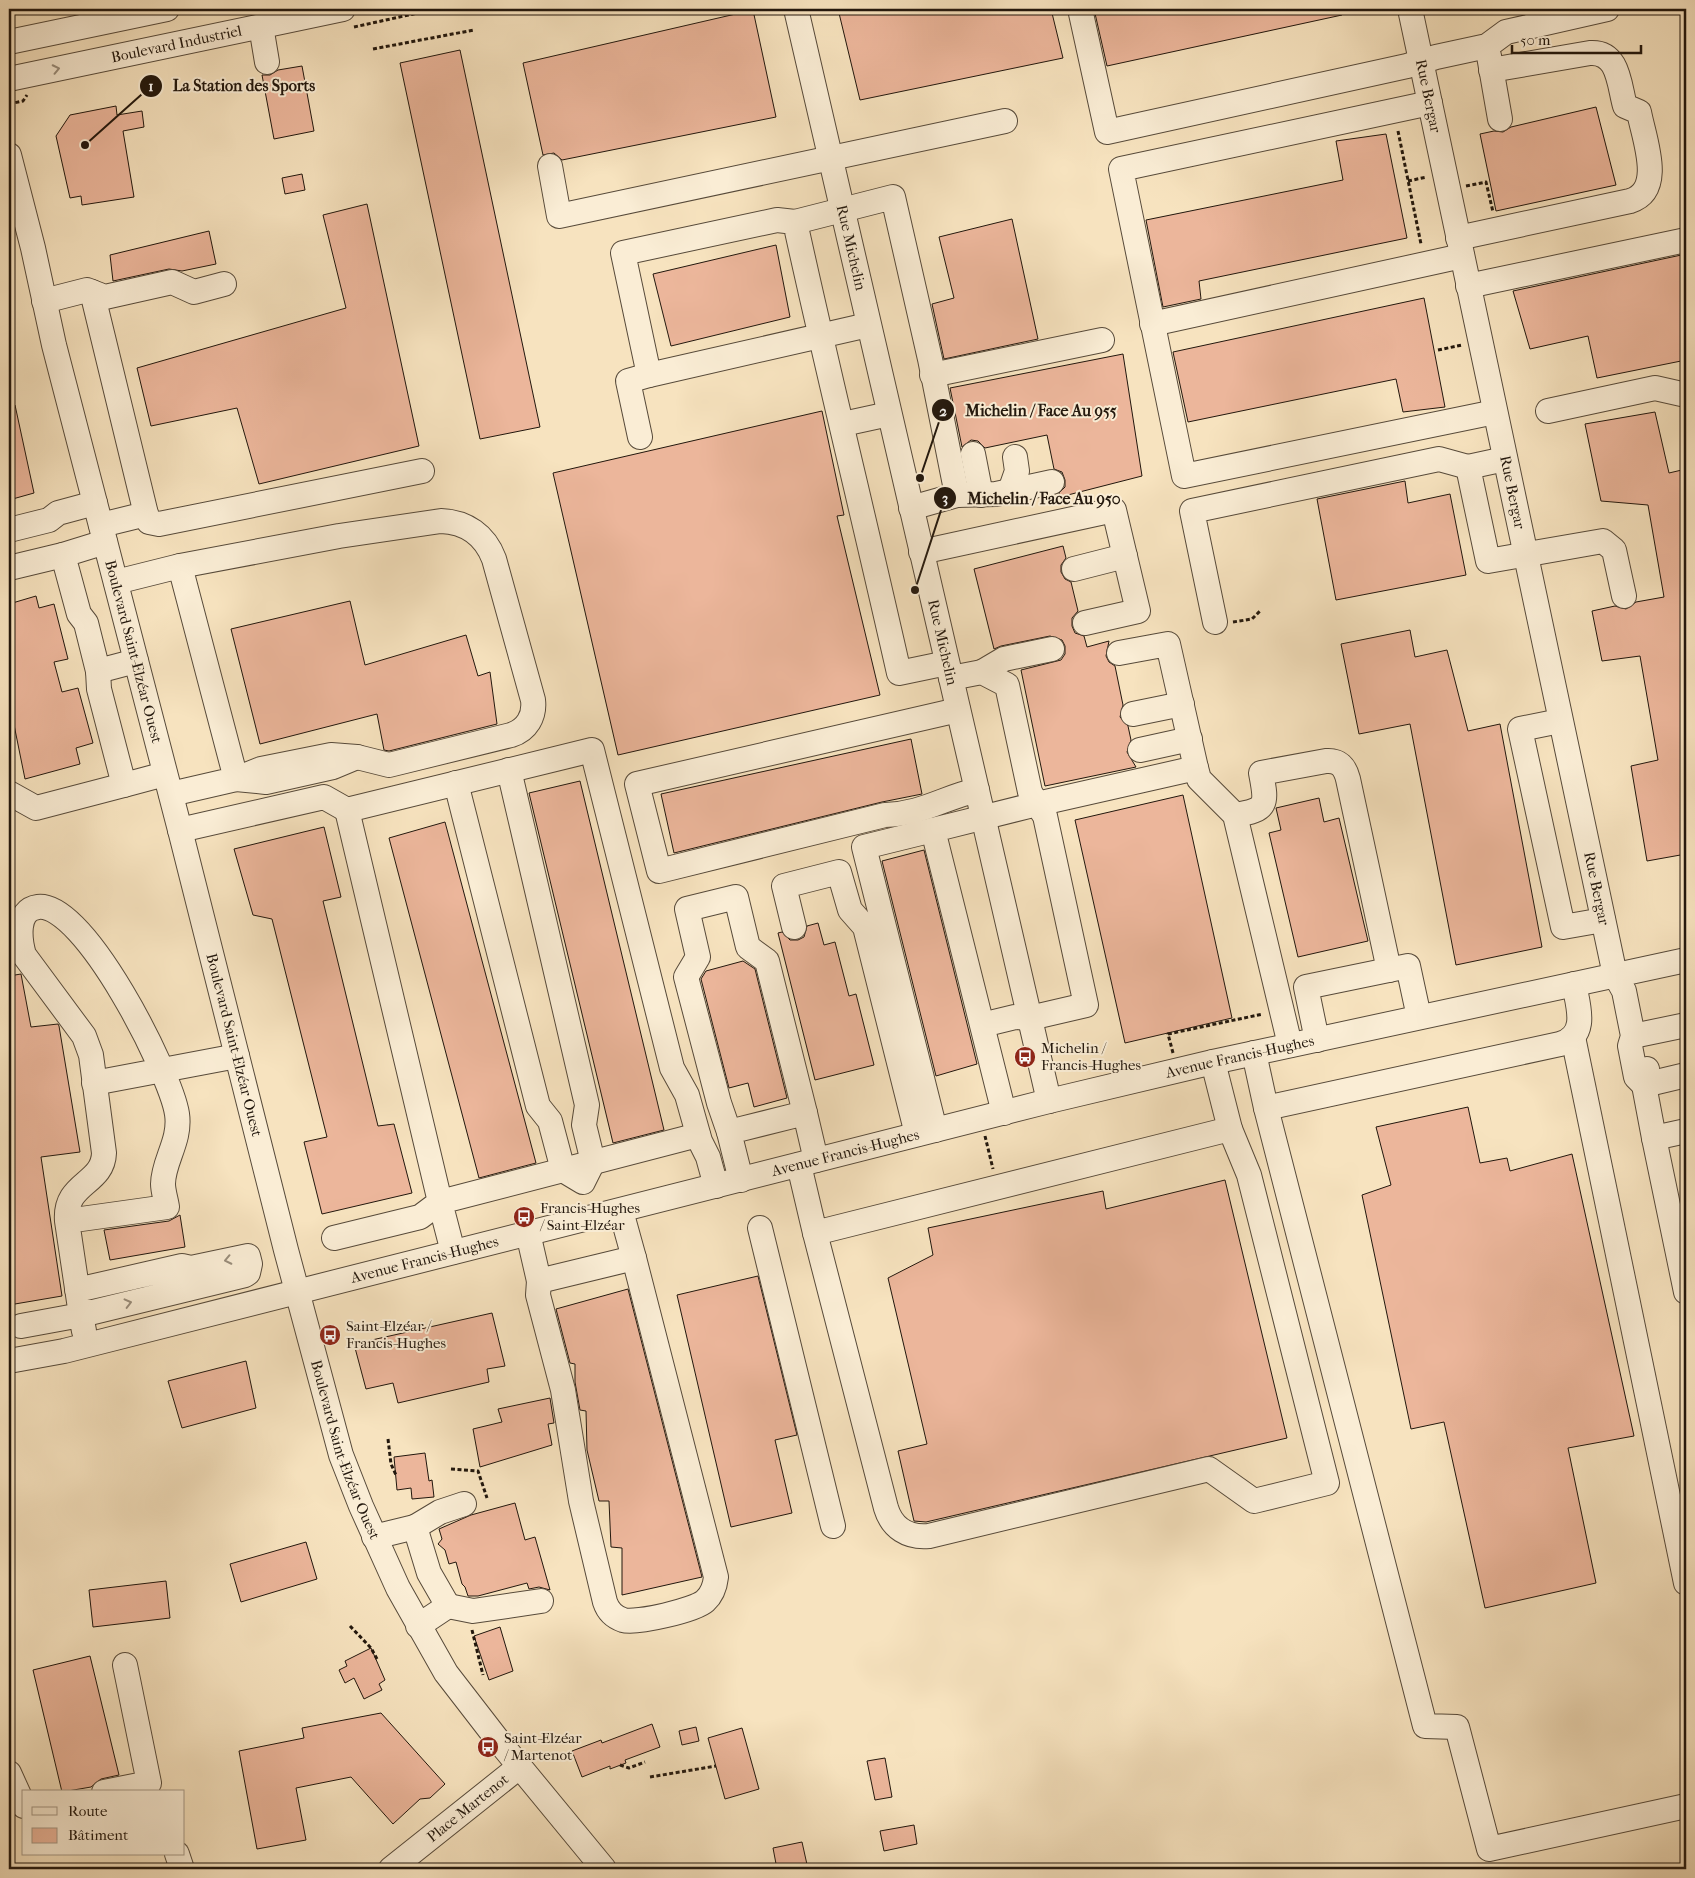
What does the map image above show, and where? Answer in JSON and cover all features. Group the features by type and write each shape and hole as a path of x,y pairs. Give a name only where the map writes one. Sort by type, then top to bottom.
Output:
{"street":[{"path":"9,42 167,9"},
{"name":"Rue Michelin","path":"796,9 1049,1101"},
{"path":"1080,9 1106,132 1363,76 1487,46 1506,32 1607,9"},
{"name":"Rue Bergar","path":"1410,9 1603,920 1615,975 1624,992 1633,1036 1630,1046 1636,1077 1644,1085 1686,1292"},
{"name":"Boulevard Industriel","path":"9,80 261,26 348,18"},
{"path":"261,26 267,62"},
{"path":"1487,46 1500,119"},
{"path":"1152,324 1460,247 1630,201 1644,194 1650,182 1639,112 1625,106 1614,65 1608,57 1600,53 1590,53 1491,70"},
{"path":"1430,104 1121,168 1184,476 1495,412"},
{"path":"550,166 559,216 1005,121"},
{"name":"Boulevard Saint-Elzéar Ouest","path":"9,155 44,301 334,1434 374,1537 418,1626 454,1685 604,1869"},
{"path":"649,376 623,253 777,220 795,222 893,197 957,495"},
{"path":"795,222 833,397 842,424 899,673 949,670 982,672 1007,685 1030,792 1045,816 1086,1005 1030,1018 1015,1017 982,1025"},
{"path":"1468,286 1686,240"},
{"path":"44,301 87,290 105,297 172,282 194,292 224,284"},
{"path":"92,292 149,522 159,524 422,471"},
{"path":"640,437 628,381 868,326"},
{"path":"932,375 1102,340"},
{"path":"1548,411 1655,388 1686,395"},
{"path":"842,424 889,414"},
{"path":"973,454 981,494"},
{"path":"1010,491 1017,471 1015,457"},
{"path":"1215,622 1192,511 1439,459 1468,467 1505,459"},
{"path":"1468,467 1488,561 1604,540 1614,550 1624,596"},
{"path":"911,508 957,495 1010,491 1052,482"},
{"path":"921,552 1114,510 1138,611 1086,623"},
{"path":"9,530 49,520 58,513 101,523 146,514"},
{"path":"9,792 36,808 124,785 236,779 261,769 331,755 357,756 389,766 511,735 521,731 528,724 532,715 533,700 494,559 484,540 474,531 461,524 441,521 339,536 180,566 116,582"},
{"path":"9,568 63,555 101,523"},
{"path":"63,555 79,614 86,623 98,670 99,689 124,785"},
{"path":"1074,568 1125,556"},
{"path":"180,566 236,779"},
{"path":"1119,653 1168,644 1199,779 1235,815 1290,1046"},
{"path":"982,672 1004,660 1052,649"},
{"path":"98,670 136,661"},
{"path":"1133,714 1182,704"},
{"path":"958,710 637,784 659,872 885,816 903,815 926,809 977,790"},
{"path":"1560,721 1520,729 1524,748 1563,927 1603,920"},
{"path":"1140,750 1190,739"},
{"path":"180,830 324,797 346,810 592,750 672,1068 687,1095 698,1135 708,1157 716,1186"},
{"path":"1235,815 1255,811 1263,804 1265,797 1261,773 1326,761 1338,762 1344,768 1388,970"},
{"path":"926,1132 864,847 983,816 1196,768"},
{"path":"509,770 587,1105 580,1172"},
{"path":"456,783 538,1106 550,1121 580,1172 591,1218"},
{"path":"346,810 453,1252"},
{"path":"934,830 1004,1113"},
{"path":"794,927 784,886 839,872 850,910 865,927 926,1132"},
{"path":"741,1180 686,977 698,957 687,909 736,897 748,947 767,961 805,1113 807,1163 816,1233 886,1508 893,1523 907,1534 929,1536 1209,1469 1254,1501 1327,1483 1249,1175 1230,1128 1213,1062"},
{"path":"67,1221 167,1207 163,1184 178,1123 171,1090 132,1008 112,975 92,948 64,916 47,908 35,907 26,915 20,927 20,942 24,955 84,1036 91,1056 104,1158 96,1173 70,1198 66,1211 67,1221 77,1290 87,1345"},
{"name":"Avenue Francis-Hughes","path":"9,1361 87,1345 1049,1101 1213,1062 1686,960"},
{"path":"1317,1040 1306,987 1408,966 1419,1017"},
{"path":"1266,1108 1560,1044 1573,1037 1578,1029 1580,1019 1574,984"},
{"path":"1633,1036 1686,1025"},
{"path":"1573,1037 1686,1583"},
{"path":"1254,1053 1266,1108 1425,1726 1456,1727 1489,1849 1686,1806"},
{"path":"94,1083 237,1056"},
{"path":"1644,1085 1686,1075"},
{"path":"729,1132 805,1113"},
{"path":"816,1233 1230,1128"},
{"path":"1654,1138 1686,1131"},
{"path":"334,1238 420,1217 440,1202 580,1172 698,1135"},
{"path":"528,1233 539,1280 538,1295 562,1390 581,1501 605,1602 613,1614 622,1620 643,1619 703,1603 713,1591 716,1577 621,1211"},
{"path":"760,1228 833,1526"},
{"path":"21,1326 81,1315 245,1275 248,1273 250,1264 248,1256 191,1268 182,1266 77,1290"},
{"path":"539,1280 634,1258"},
{"path":"374,1537 415,1527 440,1512 476,1501"},
{"path":"415,1527 429,1573 448,1606"},
{"path":"418,1626 448,1606 473,1611 542,1601"},
{"path":"123,1790 151,1787 125,1665"},
{"name":"Place Martenot","path":"392,1869 519,1767"},
{"path":"9,1773 22,1802"},
{"path":"178,1856 182,1869"}],"path":[{"path":"348,18 436,9"},
{"path":"373,49 474,30"},
{"path":"9,104 23,101"},
{"path":"1398,129 1422,247"},
{"path":"1408,181 1430,176"},
{"path":"1463,187 1486,182 1492,208"},
{"path":"1438,350 1465,345"},
{"path":"1215,622 1226,624 1252,619 1260,611"},
{"path":"1173,1053 1168,1034 1282,1010"},
{"path":"984,1132 994,1172"},
{"path":"388,1438 391,1464 396,1474"},
{"path":"451,1469 478,1471 476,1501"},
{"path":"350,1626 371,1648 377,1659"},
{"path":"472,1633 481,1661 483,1675"},
{"path":"620,1765 625,1768 645,1762"},
{"path":"650,1777 716,1766"}],"building":[{"path":"838,9 1051,9 1063,58 860,100"},
{"path":"1094,9 1341,9 1342,15 1107,66"},
{"path":"753,10 776,117 562,160 554,153 543,155 523,63"},
{"path":"460,50 540,427 480,439 400,63"},
{"path":"302,66 314,131 274,139 262,75 270,75 278,70"},
{"path":"116,106 117,115 142,111 144,127 123,131 134,197 82,205 81,196 70,198 56,136 70,115"},
{"path":"1596,107 1616,185 1496,211 1480,134 1494,131 1503,132 1511,127"},
{"path":"1386,134 1407,238 1199,281 1201,299 1163,307 1146,220 1343,180 1336,141"},
{"path":"302,174 305,190 285,194 282,178"},
{"path":"367,204 419,446 259,484 237,408 151,426 137,368 346,308 323,215"},
{"path":"1012,219 1038,339 944,359 932,304 954,298 939,237"},
{"path":"209,231 216,264 182,271 169,269 113,281 110,255"},
{"path":"776,245 790,317 671,346 653,274"},
{"path":"1686,254 1686,360 1597,378 1588,336 1530,349 1513,291"},
{"path":"1424,298 1445,407 1403,412 1396,379 1188,422 1173,352"},
{"path":"1123,354 1142,476 1060,497 1059,493 1065,487 1065,480 1062,472 1054,469 1047,435 985,448 978,441 971,440 962,447 950,388"},
{"path":"9,405 15,405 34,493 9,500"},
{"path":"822,411 844,515 837,516 880,695 618,755 553,473"},
{"path":"1655,412 1669,473 1686,469 1686,854 1647,861 1631,766 1658,760 1640,656 1602,661 1592,611 1615,606 1626,609 1636,602 1664,597 1648,505 1601,501 1585,424"},
{"path":"1405,481 1408,503 1450,494 1466,575 1336,600 1317,499"},
{"path":"1063,546 1066,558 1061,565 1061,572 1065,579 1071,582 1078,611 1072,618 1072,626 1075,633 1084,636 1087,647 1109,641 1106,656 1109,662 1115,666 1123,705 1120,717 1128,726 1131,740 1127,752 1136,767 1045,786 1021,670 1061,660 1065,654 1065,646 1062,640 1050,636 994,649 974,569"},
{"path":"36,596 39,608 54,604 68,659 54,662 62,692 78,688 93,743 76,748 80,764 25,779 9,700 9,604"},
{"path":"350,601 365,665 466,635 478,676 490,672 497,724 389,751 384,750 377,714 260,744 231,629"},
{"path":"1410,630 1415,657 1447,650 1468,731 1500,724 1542,947 1456,965 1410,724 1359,734 1341,644"},
{"path":"911,739 922,794 674,853 661,794"},
{"path":"580,781 664,1130 613,1143 529,793"},
{"path":"1183,795 1232,1018 1125,1043 1075,820"},
{"path":"1319,798 1324,822 1339,818 1368,941 1298,957 1269,833 1281,830 1276,808"},
{"path":"445,822 536,1163 479,1178 389,838"},
{"path":"324,827 341,897 323,901 378,1126 394,1124 412,1193 322,1214 304,1142 327,1137 272,919 253,915 234,849"},
{"path":"924,850 977,1064 936,1076 882,861"},
{"path":"818,923 824,945 835,942 849,996 856,994 874,1065 815,1080 778,933 782,932 790,940 798,940 804,937 807,926"},
{"path":"743,961 755,969 787,1098 754,1107 748,1083 729,1088 701,979 706,971"},
{"path":"21,974 31,1027 58,1024 59,1026 80,1152 41,1157 62,1296 9,1305 9,976"},
{"path":"1468,1107 1480,1163 1507,1158 1510,1171 1572,1154 1634,1436 1568,1448 1596,1583 1485,1608 1444,1422 1411,1429 1362,1195 1391,1185 1376,1127"},
{"path":"1225,1180 1287,1438 926,1522 914,1521 898,1451 927,1444 888,1278 933,1255 928,1228 1103,1191 1106,1209"},
{"path":"180,1215 185,1247 110,1260 104,1230 169,1221"},
{"path":"758,1276 797,1435 775,1440 792,1513 731,1527 677,1295"},
{"path":"628,1289 702,1577 622,1595 622,1548 611,1547 609,1501 599,1501 587,1450 586,1411 580,1410 575,1382 575,1364 570,1363 556,1309"},
{"path":"492,1313 505,1366 487,1369 489,1382 398,1403 393,1383 366,1389 354,1344"},
{"path":"246,1361 256,1408 182,1428 168,1381"},
{"path":"550,1398 554,1423 548,1424 552,1445 480,1467 473,1429 502,1422 498,1409"},
{"path":"425,1453 429,1481 432,1480 434,1497 412,1499 411,1488 397,1490 394,1457"},
{"path":"515,1503 525,1540 535,1537 550,1590 539,1587 529,1589 527,1583 478,1596 468,1596 462,1584 456,1562 449,1564 445,1550 438,1544 442,1539 439,1529 471,1515"},
{"path":"306,1542 317,1579 241,1602 230,1564"},
{"path":"166,1581 170,1618 93,1627 89,1590"},
{"path":"500,1627 513,1671 489,1680 474,1636"},
{"path":"371,1648 385,1680 379,1684 382,1690 364,1699 354,1678 345,1683 339,1670 347,1666 345,1661"},
{"path":"90,1656 119,1775 101,1779 91,1787 62,1790 33,1670"},
{"path":"381,1713 445,1784 430,1798 420,1799 393,1824 351,1777 296,1788 306,1840 257,1849 239,1751 304,1738 302,1728"},
{"path":"652,1724 660,1747 625,1760 626,1763 610,1769 610,1766 582,1777 572,1751 601,1740 602,1743"},
{"path":"696,1727 699,1741 682,1745 679,1731"},
{"path":"742,1728 759,1789 725,1799 708,1738"},
{"path":"885,1758 892,1797 875,1800 867,1761"},
{"path":"914,1825 917,1844 884,1851 880,1831"},
{"path":"802,1842 808,1869 777,1869 773,1848"}],"place":[{"name":"La Station des Sports","path":"85,145"},
{"name":"Michelin / Face Au 955","path":"920,478"},
{"name":"Michelin / Face Au 950","path":"915,590"},
{"name":"Michelin / Francis-Hughes","path":"1025,1057"},
{"name":"Francis-Hughes / Saint-Elzéar","path":"524,1217"},
{"name":"Saint-Elzéar / Francis-Hughes","path":"330,1335"},
{"name":"Saint-Elzéar / Martenot","path":"488,1747"}]}
